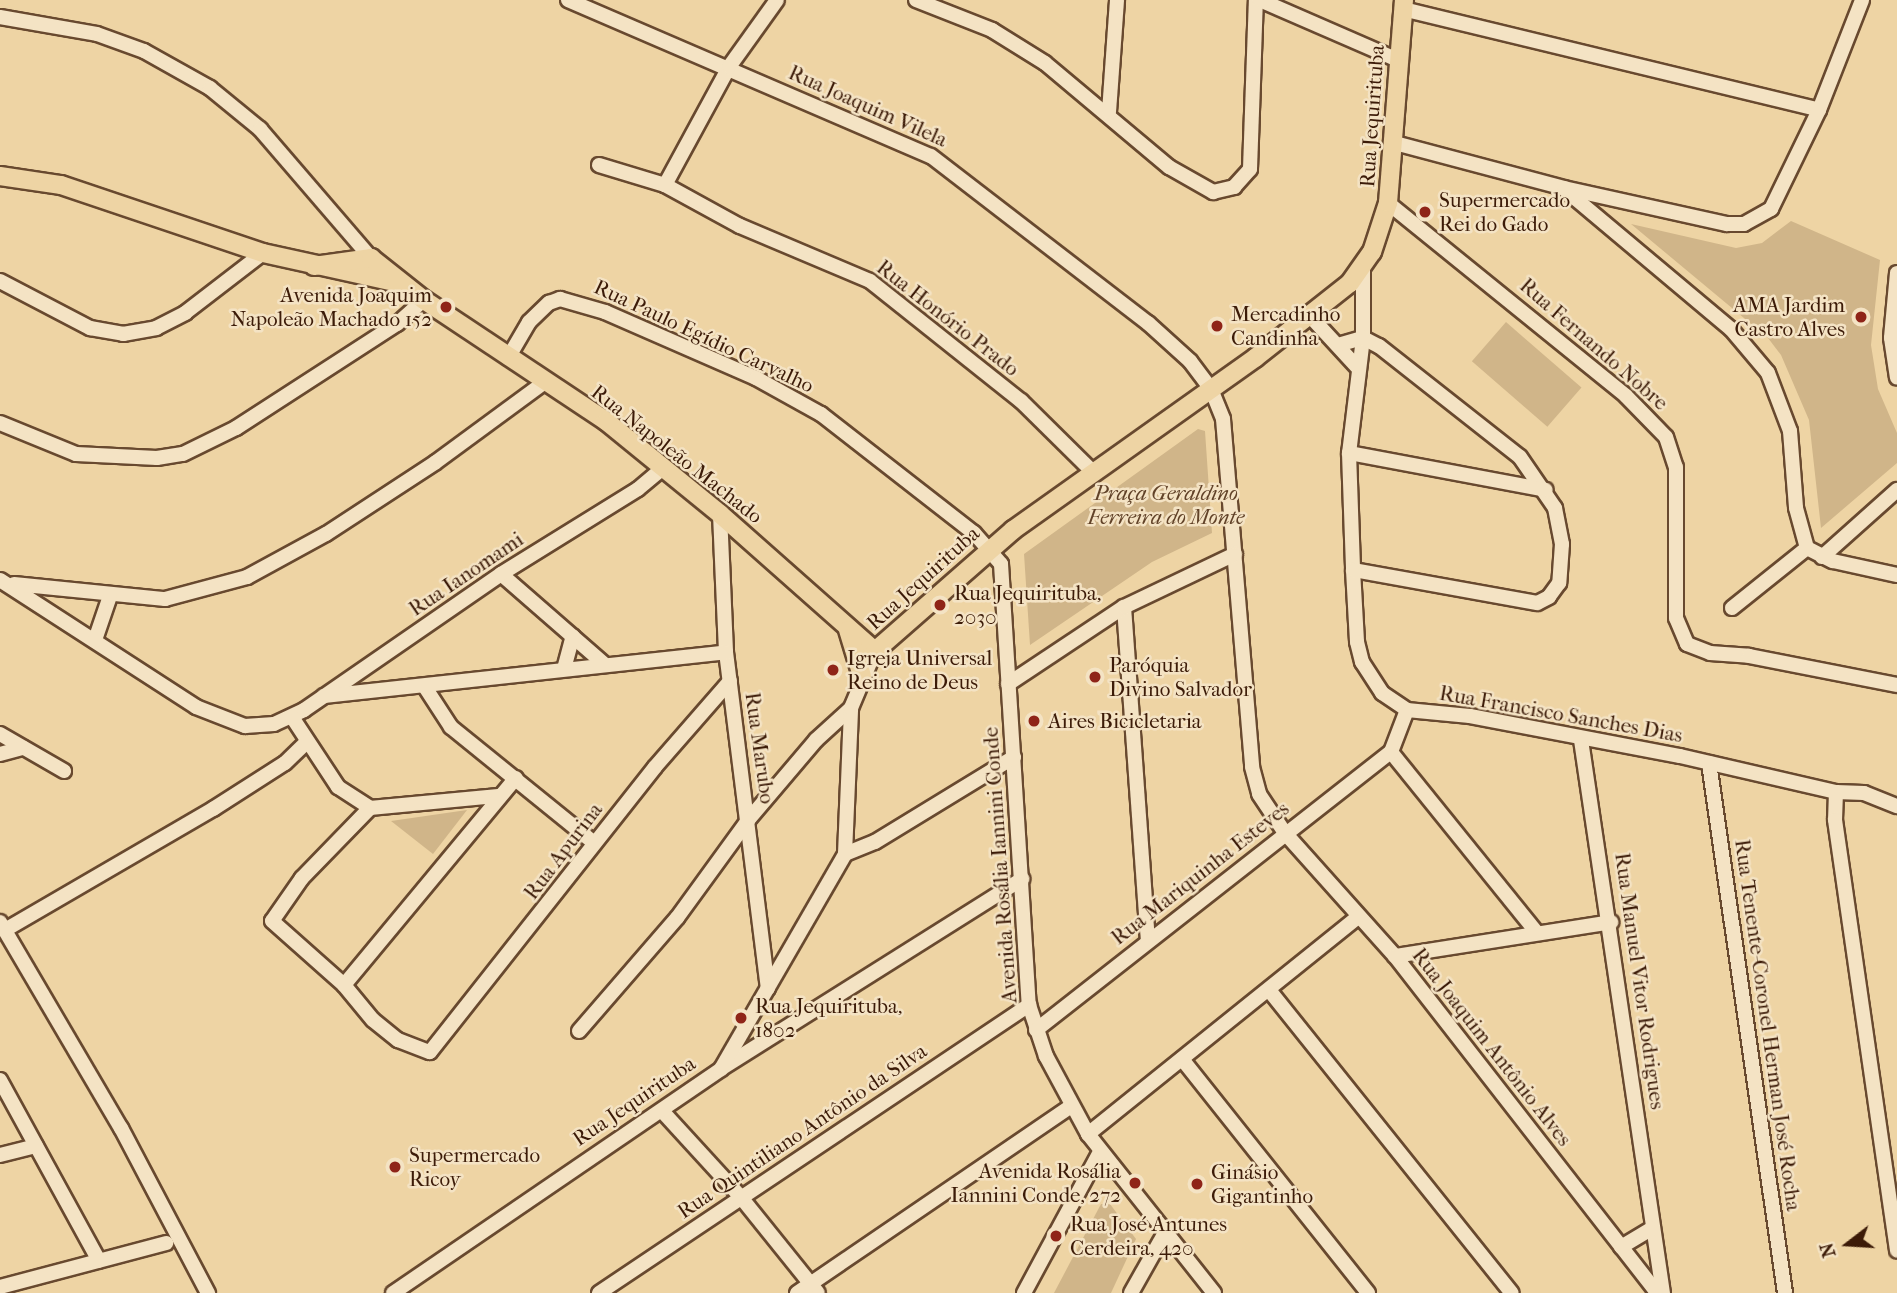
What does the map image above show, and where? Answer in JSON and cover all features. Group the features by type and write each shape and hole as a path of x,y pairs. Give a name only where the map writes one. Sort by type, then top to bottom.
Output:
{"main road":[{"name":"Rua Jequirituba","path":"875,651 989,549 1311,317 1363,267 1382,229 1388,203 1395,143 1398,60 1404,5"},
{"path":"0,176 61,186 263,253 402,283"},
{"path":"314,266 371,258"},
{"name":"Rua Napoleão Machado","path":"371,258 424,300 664,467 875,651"},
{"path":"845,623 858,651 862,676"}],"street":[{"name":"Rua Joaquim Vilela","path":"568,0 920,150 957,172 1174,344 1211,389 1223,419 1236,554"},
{"path":"665,185 729,67 777,0"},
{"path":"916,0 1001,35 1109,112 1188,180 1213,192 1234,187 1250,169 1253,153 1258,0 1398,60"},
{"path":"1109,112 1117,0"},
{"path":"1395,143 1564,188 1727,224 1744,224 1771,209 1819,110 1862,0"},
{"path":"1404,5 1819,110"},
{"path":"0,17 97,34 144,51 235,105 371,258"},
{"name":"Rua Honório Prado","path":"599,165 665,185 740,226 870,281 1021,401 1094,473"},
{"path":"1564,188 1731,329 1761,363 1790,431 1796,509 1807,548 1822,557 1897,575"},
{"name":"Rua Fernando Nobre","path":"1388,203 1626,396 1666,437 1676,467 1676,618 1687,644 1710,653 1749,656 1897,685"},
{"path":"0,281 90,328 123,334 156,328 186,313 263,253"},
{"name":"Rua Francisco Sanches Dias","path":"1363,267 1363,338 1356,366 1349,453 1353,570 1362,662 1382,693 1407,710 1470,716 1581,740 1709,763 1836,792 1864,793 1897,806"},
{"path":"1897,273 1891,338 1897,378"},
{"name":"Rua Paulo Egídio Carvalho","path":"508,358 528,322 549,303 560,299 605,312 756,378 821,414 989,549"},
{"path":"0,423 76,454 157,458 183,454 257,415 397,324 424,300"},
{"path":"1311,317 1356,366"},
{"path":"1338,345 1363,338 1468,413 1520,457 1546,490 1555,508 1562,544 1559,583 1541,602 1521,603 1353,570"},
{"path":"4,582 110,596 164,599 247,578 278,563 436,462 545,382"},
{"path":"1349,453 1546,490"},
{"name":"Rua Ianomami","path":"4,582 95,640 148,680 224,720 259,727 292,717 501,574 638,489 664,467"},
{"path":"1822,557 1897,490"},
{"name":"Rua Marubo","path":"720,514 726,652 749,819 768,988"},
{"path":"1732,608 1807,548"},
{"name":"Avenida Rosália Iannini Conde","path":"989,549 1003,574 1007,684 1029,1005 1036,1030 1071,1106 1100,1152 1214,1293"},
{"path":"1007,684 1124,607 1236,554"},
{"name":"Rua Joaquim Antônio Alves","path":"1236,554 1252,766 1259,794 1285,833 1395,956 1621,1247 1660,1293"},
{"path":"501,574 604,664"},
{"path":"95,640 110,596"},
{"path":"1124,607 1148,940"},
{"path":"564,669 573,636"},
{"name":"Rua Jequirituba","path":"393,1293 721,1069 845,854 851,708 862,676 875,651"},
{"path":"323,696 425,687 604,664 726,652"},
{"name":"Rua Apurina","path":"344,985 373,1020 398,1040 424,1053 435,1051 594,843 730,681"},
{"path":"425,687 451,727 594,843"},
{"path":"579,1031 677,918 749,819 816,740 851,708"},
{"path":"1407,710 1391,752 1536,932"},
{"path":"292,717 338,787 370,808 392,809 498,796"},
{"path":"0,734 64,771"},
{"name":"Rua Manuel Vitor Rodrigues","path":"1581,740 1611,922 1660,1293"},
{"path":"208,1293 121,1128 2,926 213,809 285,763 307,743"},
{"path":"0,754 23,748"},
{"name":"Rua Mariquinha Esteves","path":"1036,1030 1391,752"},
{"path":"845,854 875,842 1014,757"},
{"name":"Rua Tenente-Coronel Herman José Rocha","path":"1709,763 1785,1293"},
{"path":"370,808 310,868 272,921 344,985 498,796 516,778"},
{"path":"1836,792 1835,820 1897,1251"},
{"path":"721,1069 776,1037 1022,879"},
{"path":"1088,1134 1358,917"},
{"path":"1395,956 1611,922"},
{"path":"1269,990 1512,1293"},
{"name":"Rua Quintiliano Antônio da Silva","path":"599,1293 740,1196 1029,1005"},
{"path":"750,1018 760,1033 776,1037"},
{"path":"1182,1059 1368,1293"},
{"path":"0,1080 99,1261"},
{"path":"797,1293 814,1289 1071,1106"},
{"path":"662,1111 740,1196 814,1289"},
{"path":"0,1155 36,1146"},
{"path":"1010,1293 1027,1287 1100,1152"},
{"path":"1621,1247 1653,1228"},
{"path":"1131,1293 1166,1231"},
{"path":"0,1286 166,1243"}],"green space":[{"path":"1791,221 1880,260 1871,345 1878,389 1897,433 1897,463 1821,528 1809,420 1781,355 1768,338 1631,224 1736,248 1762,243"},
{"path":"1506,322 1581,388 1547,427 1472,361"},
{"name":"Praça Geraldino Ferreira do Monte","path":"1198,429 1205,431 1212,533 1152,562 1030,645 1024,554"},
{"path":"467,810 433,854 391,821"},
{"path":"1101,1204 1110,1204 1136,1239 1111,1293 1054,1293"}],"place":[{"name":"Supermercado Rei do Gado","path":"1425,212"},
{"name":"Avenida Joaquim Napoleão Machado 152","path":"446,307"},
{"name":"AMA Jardim Castro Alves","path":"1861,317"},
{"name":"Mercadinho Candinha","path":"1217,326"},
{"name":"Rua Jequirituba, 2030","path":"940,605"},
{"name":"Igreja Universal Reino de Deus","path":"833,670"},
{"name":"Paróquia Divino Salvador","path":"1095,677"},
{"name":"Aires Bicicletaria","path":"1034,721"},
{"name":"Rua Jequirituba, 1802","path":"741,1018"},
{"name":"Supermercado Ricoy","path":"395,1167"},
{"name":"Avenida Rosália Iannini Conde, 272","path":"1135,1183"},
{"name":"Ginásio Gigantinho","path":"1197,1184"},
{"name":"Rua José Antunes Cerdeira, 420","path":"1056,1236"}]}
